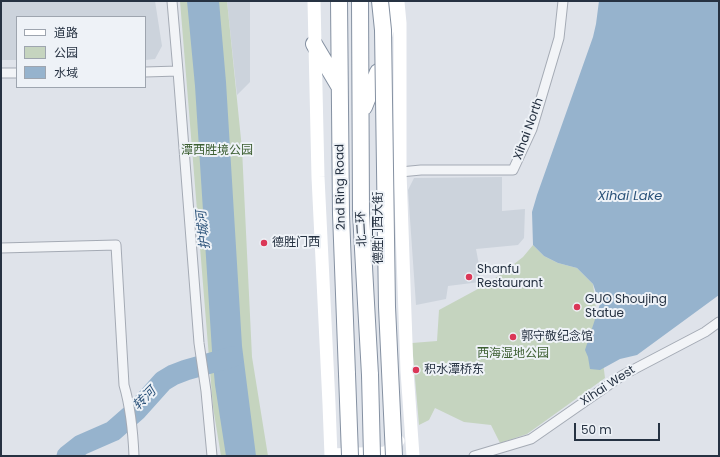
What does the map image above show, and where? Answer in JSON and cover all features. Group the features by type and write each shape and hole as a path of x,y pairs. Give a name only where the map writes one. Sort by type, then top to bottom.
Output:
{"highway":[{"name":"2nd Ring Road","path":"339,1 341,214 350,456"},
{"name":"北二环","path":"360,1 361,213 370,375 385,455"},
{"path":"380,1 383,30 387,307 385,455"},
{"path":"314,44 339,86"},
{"path":"361,116 378,72"}],"street":[{"path":"172,1 199,343 206,391 212,456"},
{"path":"314,1 318,178 331,455 385,455 411,429"},
{"name":"德胜门西大街","path":"385,455 379,311 378,72 394,1"},
{"name":"德胜门西大街","path":"398,1 400,23 400,172 407,371 413,456"},
{"name":"Xihai North","path":"400,172 421,170 513,170 532,129 559,38 563,1"},
{"path":"146,72 178,71"},
{"path":"1,73 16,73"},
{"path":"1,248 116,245 124,385 129,402 133,430 134,456"},
{"name":"Xihai West","path":"474,456 531,439 623,375 705,332 719,322"}],"shaded area":[{"path":"1,1 155,1 162,46 155,59 146,60 146,16 16,16 16,60 1,60"},
{"path":"227,1 250,1 250,82 237,95"},
{"path":"502,177 502,211 525,209 524,238 518,245 476,249 480,282 448,286 446,299 416,305 408,190 414,178"}],"green space":[{"name":"潭西胜境公园","path":"180,1 227,1 242,149 252,357 268,456 221,456 213,407"},
{"name":"西海湿地公园","path":"533,245 544,256 558,263 577,268 593,284 605,378 527,434 500,443 491,425 464,422 435,408 429,420 419,425 412,343 437,341 439,310 500,275 523,257"}],"water":[{"name":"潭西胜境公园","path":"187,1 219,1 226,82 242,346 256,456 226,456 215,385 195,86"},
{"name":"Xihai Lake","path":"599,1 719,1 719,295 637,355 620,359 600,370 590,369 585,350 600,304 593,284 577,268 558,263 544,256 533,245 532,212 593,37"}],"waterway":[{"name":"转河","path":"67,456 81,445 113,431 137,410 163,381 186,370 232,357"}],"place":[{"name":"德胜门西","path":"264,243"},
{"name":"Shanfu Restaurant","path":"469,277"},
{"name":"GUO Shoujing Statue","path":"577,307"},
{"name":"郭守敬纪念馆","path":"513,337"},
{"name":"积水潭桥东","path":"416,370"}],"water label":[{"name":"护城河","path":"204,230"}]}
